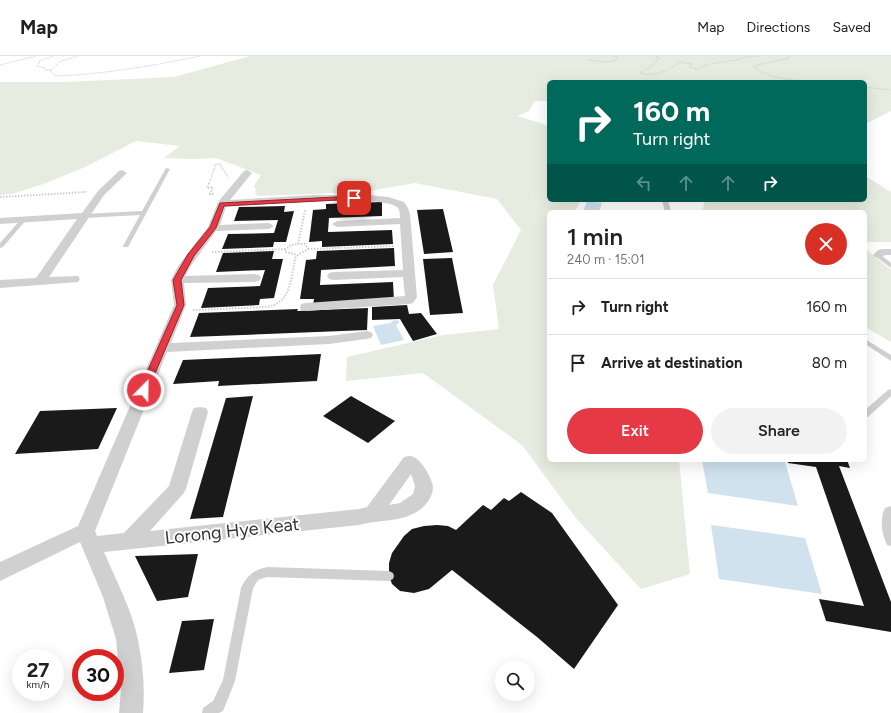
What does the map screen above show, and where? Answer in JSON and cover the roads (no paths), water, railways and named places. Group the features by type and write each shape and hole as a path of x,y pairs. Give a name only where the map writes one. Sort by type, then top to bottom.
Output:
{"street":[{"path":"40,281 84,216 107,186 122,173"},
{"path":"131,713 133,689 127,639 88,538 161,348 180,305 177,280 193,253 213,228 229,195 247,173"},
{"path":"229,195 307,200 343,198 386,199 402,205 406,221 411,297 409,300 306,307"},
{"path":"0,221 84,216"},
{"path":"336,224 406,221"},
{"path":"213,228 268,226"},
{"path":"880,255 882,252 891,252"},
{"path":"333,276 409,273"},
{"path":"177,280 255,278"},
{"path":"0,284 74,279"},
{"path":"161,348 329,340 366,335"},
{"path":"129,541 177,489 200,412"},
{"name":"Lorong Hye Keat","path":"0,572 88,538 129,541 359,517 373,513"}],"lane":[{"path":"126,246 168,169"},
{"path":"84,216 144,213"},
{"path":"1,246 24,220"},
{"path":"880,255 881,258 891,266"},
{"path":"867,342 891,359"},
{"path":"867,413 891,392"},
{"path":"891,510 886,514 887,531 891,542"},
{"path":"208,713 218,706 229,681 247,588 250,580 258,574 267,572 389,576"}],"water":[{"path":"587,202 602,203 600,210 584,210"},
{"path":"394,320 399,321 396,325 404,340 381,345 373,326 390,323"},
{"path":"702,462 785,462 798,506 708,493"},
{"path":"711,525 805,538 822,594 719,579"}]}
